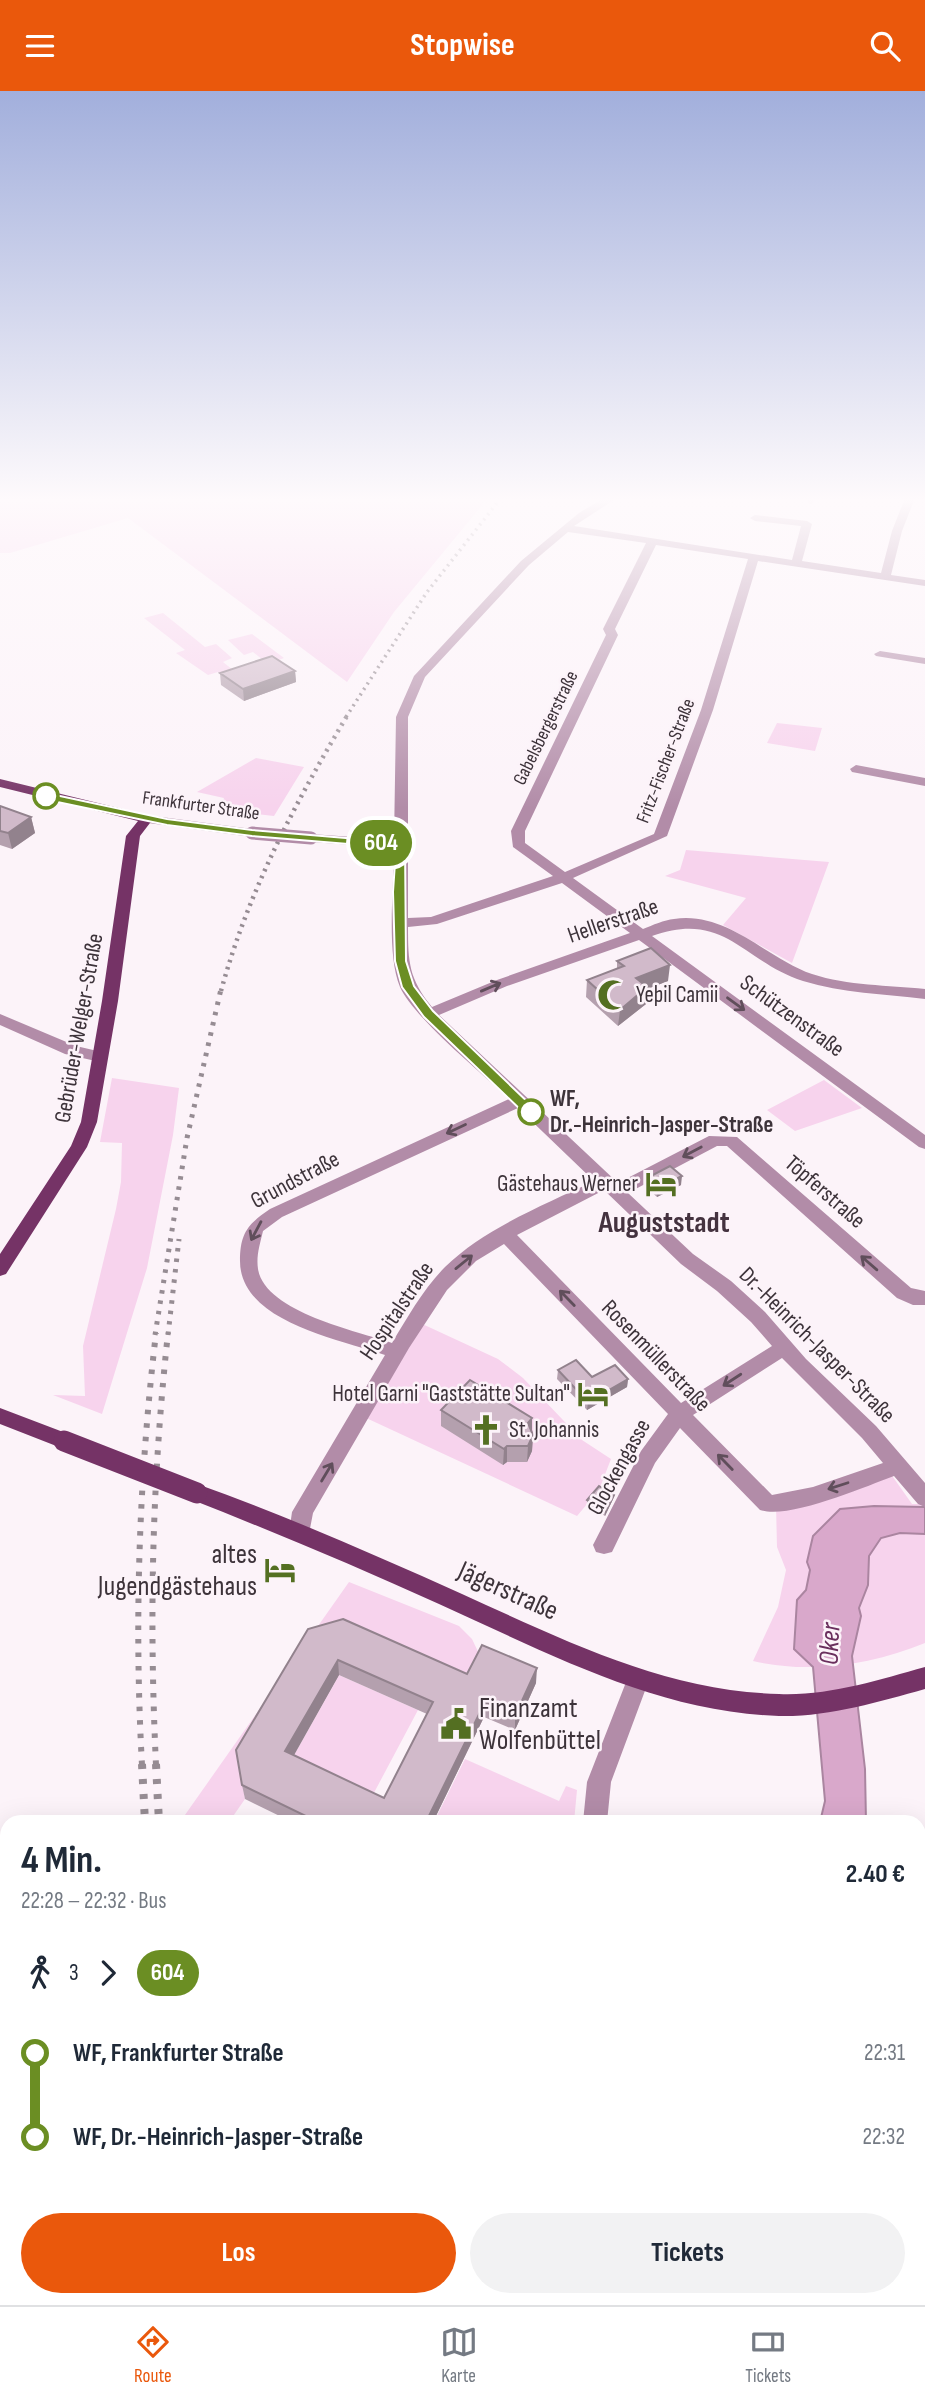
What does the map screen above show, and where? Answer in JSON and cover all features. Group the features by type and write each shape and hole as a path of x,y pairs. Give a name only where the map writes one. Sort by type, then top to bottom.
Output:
{"main road":[{"name":"Frankfurter Straße","path":"0,783 146,818"},
{"name":"Gebrüder-Welger-Straße","path":"0,1269 79,1147 89,1122 133,836 146,818"},
{"name":"Jägerstraße","path":"0,1416 300,1533 638,1680 694,1695 734,1702 804,1705 861,1696 925,1678"}],"street":[{"name":"Dr.-Heinrich-Jasper-Straße","path":"488,601 414,685 402,717 399,923 403,975 417,1000 429,1014 687,1259 724,1286 900,1466 925,1498"},
{"name":"Gabelsbergerstraße","path":"564,877 518,843 518,831 611,635 609,629 623,601"},
{"name":"Fritz-Fischer-Straße","path":"399,923 432,921 564,877 660,836 707,710 741,601"},
{"path":"880,655 925,661"},
{"path":"856,769 925,782"},
{"name":"Frankfurter Straße","path":"146,818 252,833 401,845"},
{"name":"Schützenstraße","path":"564,877 925,1143"},
{"name":"Hellerstraße","path":"429,1014 502,983 674,923 701,922 718,928 809,978 925,994"},
{"path":"0,1019 71,1050 100,1057"},
{"name":"Grundstraße","path":"397,1352 291,1316 270,1304 256,1288 250,1268 248,1256 254,1228 276,1213 518,1101"},
{"name":"Töpferstraße","path":"611,1187 715,1140 731,1141 904,1293 914,1298 925,1298"},
{"name":"Hospitalstraße","path":"300,1533 303,1512 397,1352 451,1272 470,1256 505,1234 611,1187"},
{"name":"Rosenmüllerstraße","path":"505,1234 760,1498 776,1505 900,1466"},
{"name":"Glockengasse","path":"604,1545 648,1457 679,1415 785,1347"},
{"path":"595,1815 599,1782 638,1680"}],"shaded area":[{"path":"239,601 403,601 347,682"},
{"path":"163,613 205,647 216,644 232,658 223,662 238,674 226,678 218,672 208,675 176,653 185,650 144,618"},
{"path":"252,634 284,658 268,664 253,652 244,655 228,640"},
{"path":"777,723 822,728 815,751 767,743"},
{"path":"256,758 304,767 274,816 219,810 224,798 197,792"},
{"path":"686,850 829,862 792,963 723,925 746,898 665,876 680,870"},
{"path":"112,1078 179,1088 173,1135 147,1268 102,1414 53,1395 85,1396 83,1346 121,1182 122,1143 100,1142"},
{"path":"824,1080 862,1108 795,1131 767,1110"},
{"path":"418,1322 498,1359 523,1378 582,1440 611,1459 599,1490 577,1516 364,1417"},
{"path":"888,1470 912,1504 925,1504 925,1643 884,1657 840,1665 796,1667 753,1661 778,1607 786,1570 777,1547 776,1505"},
{"path":"349,1582 459,1626 472,1639 482,1660 467,1689 344,1634 239,1764 245,1799 234,1815 185,1815"},
{"path":"339,1675 418,1710 368,1804 288,1766"},
{"path":"465,1759 559,1801 566,1786 577,1790 575,1815 437,1815"}],"water":[{"name":"Oker","path":"874,1506 925,1507 925,1534 900,1533 881,1538 869,1556 868,1585 859,1608 861,1616 852,1656 865,1769 866,1815 822,1815 825,1801 813,1667 794,1649 797,1600 806,1590 810,1570 807,1562 813,1536 840,1509"}],"building":[{"path":"272,656 295,671 243,689 220,673"},
{"path":"0,806 31,817 8,833 0,831"},
{"path":"651,948 670,965 636,978 647,987 620,1010 587,980 624,966 617,961"},
{"path":"670,1166 682,1176 658,1188 647,1178"},
{"name":"Hotel Garni \"Gaststätte Sultan\"","path":"576,1360 592,1377 615,1365 628,1379 588,1402 558,1370"},
{"path":"470,1380 532,1418 528,1423 533,1435 528,1446 507,1446 504,1449 441,1410"},
{"path":"599,1486 614,1495 605,1512 587,1500"},
{"name":"Finanzamt Wolfenbüttel","path":"343,1619 467,1674 482,1645 537,1668 515,1716 485,1702 429,1815 304,1815 242,1785 236,1750 308,1629","holes":["338,1660 433,1702 384,1798 285,1751"]}],"railway":[{"path":"346,717 421,601"},
{"path":"221,991 259,883 291,815 347,716"},
{"path":"155,1335 187,1138 221,989"},
{"path":"168,1335 179,1239"},
{"path":"142,1765 138,1603 142,1495 156,1333"},
{"path":"156,1765 153,1549 158,1442 168,1333"},
{"path":"142,1764 145,1815"},
{"path":"156,1764 159,1815"}],"bus line":[{"name":"604","path":"46,796 167,822 252,833 401,845 398,892 401,961 408,987 429,1014 531,1112"}],"place":[{"name":"Yeþil Camii","path":"613,995"},
{"name":"WF, Dr.-Heinrich-Jasper-Straße","path":"531,1112"},
{"name":"Gästehaus Werner","path":"661,1184"},
{"name":"Hotel Garni \"Gaststätte Sultan\"","path":"593,1394"},
{"name":"St. Johannis","path":"486,1430"},
{"name":"altes Jugendgästehaus","path":"280,1570"},
{"name":"Finanzamt Wolfenbüttel","path":"456,1724"}],"district":[{"name":"Auguststadt","path":"664,1223"}]}
